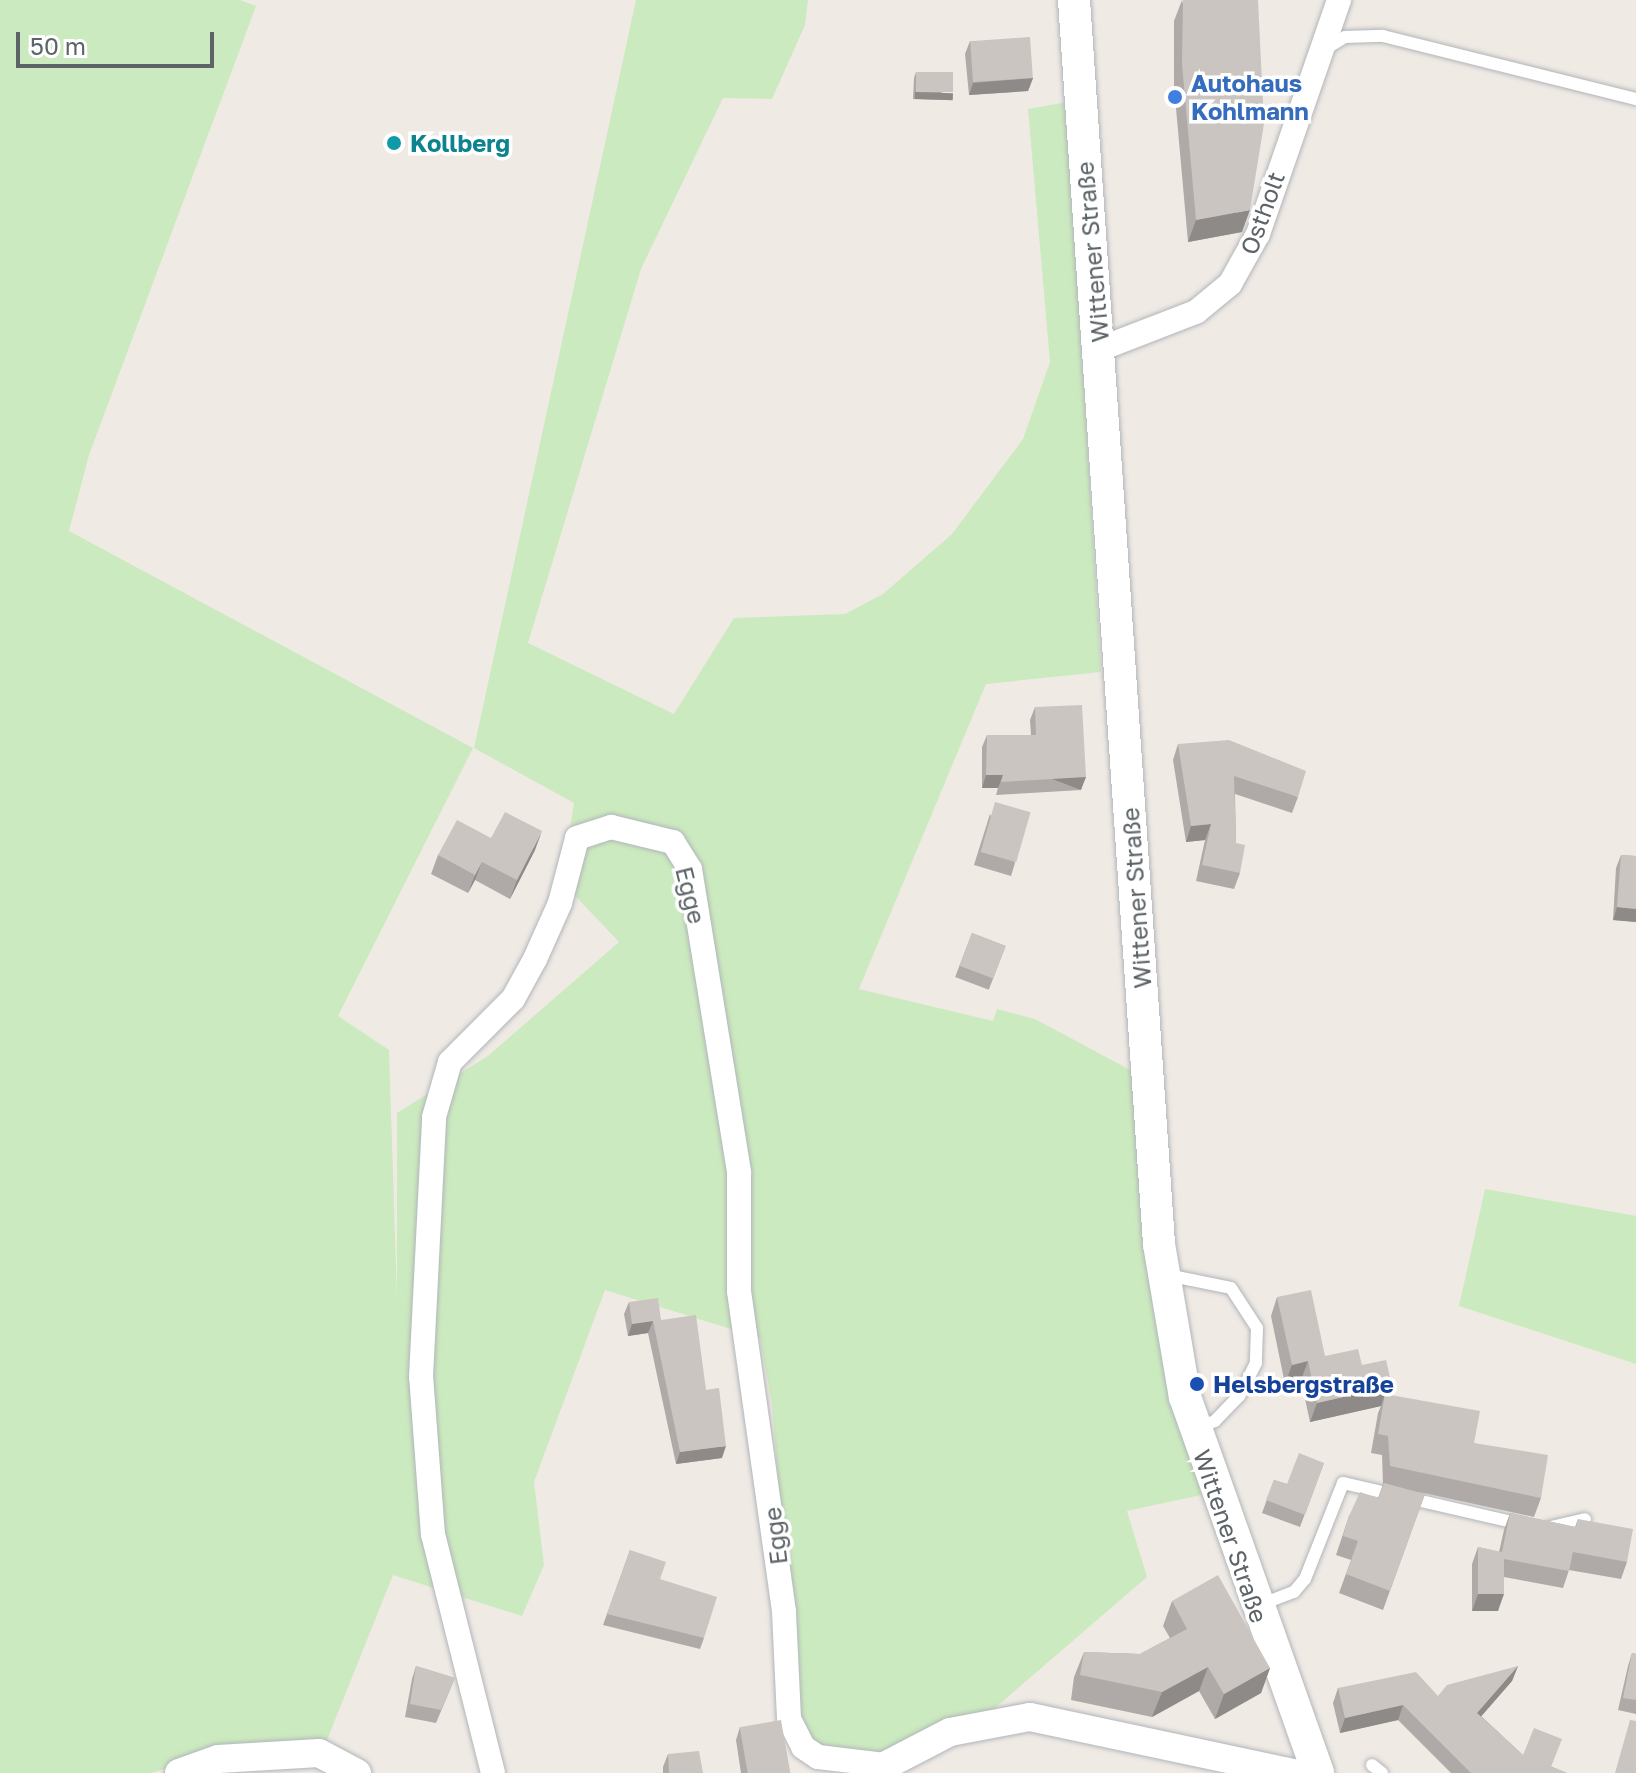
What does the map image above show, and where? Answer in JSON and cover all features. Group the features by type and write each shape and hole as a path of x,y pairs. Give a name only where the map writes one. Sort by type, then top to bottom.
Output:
{"main road":[{"name":"Wittener Straße","path":"1074,0 1164,1274 1195,1429 1308,1772"}],"street":[{"name":"Ostholt","path":"1100,349 1196,312 1230,284 1258,234 1316,54 1339,0"},
{"name":"Egge","path":"493,1773 433,1535 421,1377 434,1117 450,1062 513,999 535,959 560,903 577,838 611,827 673,842 690,869 739,1173 739,1291 784,1612 789,1719 803,1747 818,1757 878,1769"},
{"path":"878,1769 950,1732 1030,1717 1308,1772"},
{"path":"179,1773 218,1759 319,1753 357,1773"}],"lane":[{"path":"1316,54 1345,37 1383,36 1636,99"},
{"path":"1164,1274 1231,1288 1257,1328 1256,1363 1239,1396 1215,1421 1195,1429"},
{"path":"1255,1607 1294,1592 1305,1579 1343,1483 1446,1511 1548,1528 1585,1519"}],"green space":[{"path":"0,0 240,0 256,6 89,455 69,531 473,748 338,1016 389,1050 397,1298 397,1113 488,1056 619,942 562,882 574,803 474,748 636,0 808,0 805,25 772,99 723,98 641,269 528,643 674,714 734,618 845,614 883,594 952,534 1023,439 1050,362 1028,109 1067,102 1101,672 986,684 859,989 993,1021 997,1009 1035,1019 1134,1072 1167,1369 1201,1495 1127,1511 1147,1577 988,1714 878,1758 817,1748 798,1721 772,1405 760,1338 605,1290 534,1482 544,1565 522,1616 393,1575 325,1745 216,1751 152,1773 0,1773"},
{"path":"1485,1189 1636,1216 1636,1364 1459,1306"}],"building":[{"path":"1183,0 1258,0 1264,124 1250,210 1196,220 1182,64"},
{"path":"1030,37 1033,78 973,82 970,41"},
{"path":"916,72 953,72 953,92 916,92"},
{"path":"1082,705 1086,777 1001,782 1003,775 986,775 987,735 1036,735 1035,707"},
{"path":"1229,740 1306,771 1298,797 1234,776 1236,843 1245,845 1240,873 1202,865 1211,824 1191,826 1178,744"},
{"path":"995,802 1031,812 1016,862 981,852"},
{"path":"505,812 542,831 517,880 482,862 475,875 438,855 457,820 491,838"},
{"path":"1621,855 1636,856 1636,909 1617,907"},
{"path":"972,933 1006,946 993,979 959,966"},
{"path":"1311,1290 1325,1356 1358,1349 1362,1365 1386,1360 1392,1386 1317,1403 1308,1361 1292,1365 1277,1297"},
{"path":"658,1298 661,1320 696,1315 706,1390 719,1388 726,1446 680,1452 653,1321 632,1324 629,1302"},
{"path":"1385,1394 1480,1411 1474,1443 1548,1455 1541,1498 1390,1466 1388,1436 1378,1434"},
{"path":"1299,1453 1324,1463 1305,1515 1266,1500 1274,1480 1287,1484"},
{"path":"1384,1483 1425,1494 1390,1591 1346,1574 1358,1541 1343,1536 1360,1492 1378,1498"},
{"path":"1510,1513 1576,1527 1578,1519 1633,1529 1627,1562 1573,1552 1569,1571 1504,1559 1504,1594 1478,1594 1478,1547 1502,1552"},
{"path":"630,1550 666,1562 660,1579 717,1597 704,1638 607,1614"},
{"path":"1218,1575 1270,1668 1224,1694 1208,1667 1162,1692 1080,1675 1084,1652 1140,1654 1187,1629 1172,1601"},
{"path":"1632,1653 1636,1654 1636,1700 1623,1698"},
{"path":"416,1666 455,1678 441,1710 410,1704"},
{"path":"1518,1666 1477,1713 1523,1755 1534,1728 1562,1739 1551,1767 1567,1773 1471,1773 1403,1705 1345,1718 1338,1688 1416,1672 1438,1696 1447,1685"},
{"path":"781,1720 790,1773 748,1773 740,1727"},
{"path":"1630,1720 1636,1721 1636,1773 1615,1773"},
{"path":"699,1751 703,1773 669,1773 668,1754"}],"place":[{"name":"Autohaus Kohlmann","path":"1175,97"},
{"name":"Kollberg","path":"394,143"},
{"name":"Helsbergstraße","path":"1197,1384"}]}
